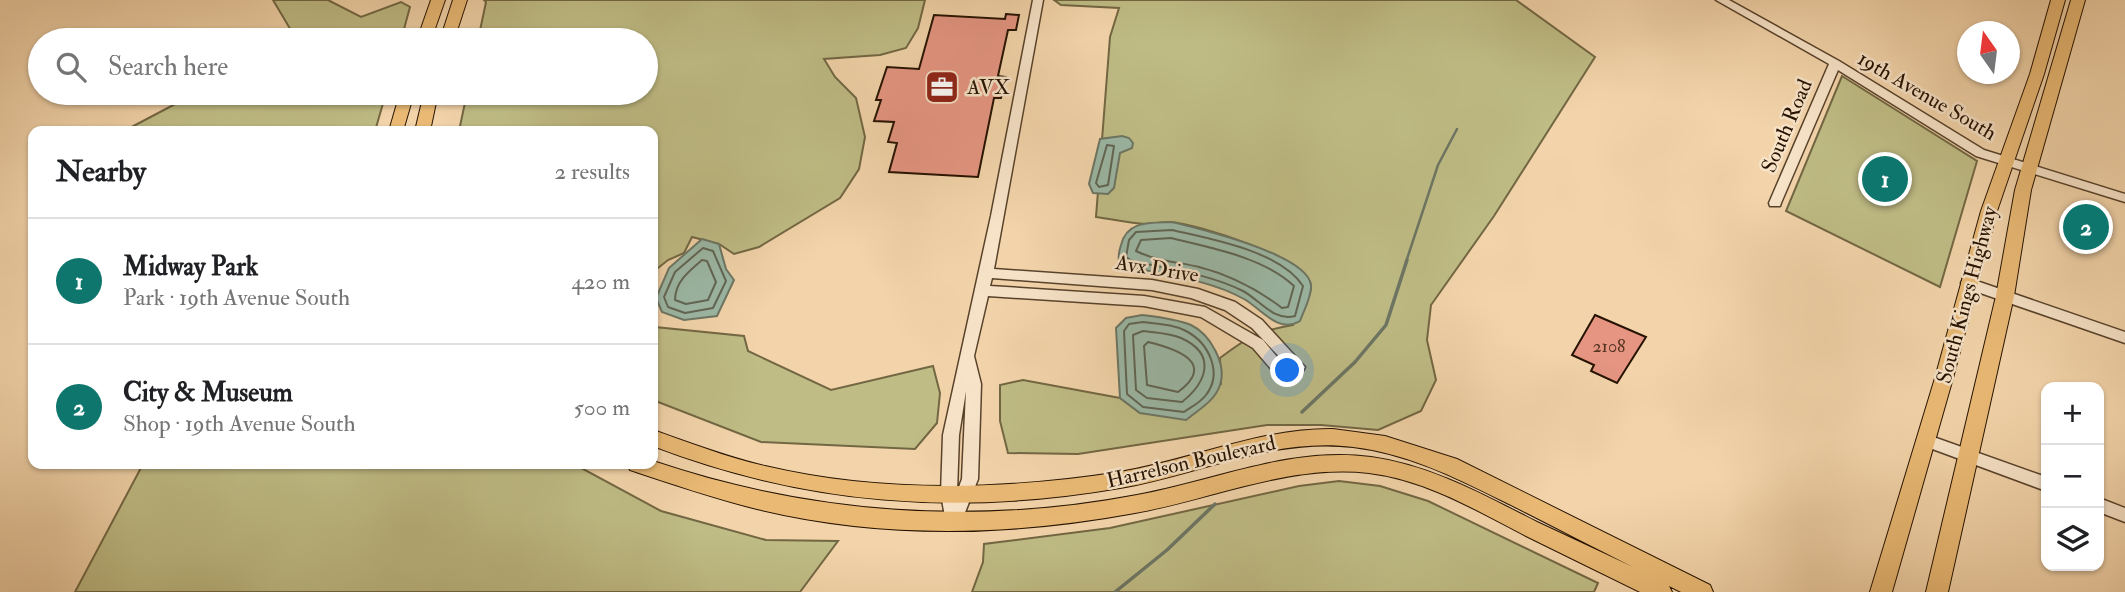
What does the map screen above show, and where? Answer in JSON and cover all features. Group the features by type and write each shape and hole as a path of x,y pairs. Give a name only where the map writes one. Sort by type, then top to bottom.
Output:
{"main road":[{"path":"428,28 438,0"},
{"path":"451,28 460,0"},
{"name":"South Kings Highway","path":"1881,592 1944,378 1968,283 2037,74 2058,0"},
{"name":"South Kings Highway","path":"1937,592 2005,296 2023,190 2031,170 2078,0"},
{"path":"398,126 404,105"},
{"path":"423,126 428,105"},
{"name":"Harrelson Boulevard","path":"658,440 718,462 788,479 863,490 956,494 1024,492 1124,479 1278,442 1315,437 1354,439 1416,452 1450,465 1702,592"},
{"name":"Harrelson Boulevard","path":"650,469 690,484 839,517 953,523 1050,518 1109,510 1302,465 1369,465 1392,468 1445,485 1661,592"}],"street":[{"path":"953,523 956,494 970,478 974,384 968,359 1038,0"},
{"name":"19th Avenue South","path":"1721,0 1835,63 1968,146 2031,170 2125,198"},
{"name":"South Road","path":"1775,203 1835,63"},
{"name":"Avx Drive","path":"986,274 1141,285 1193,293 1230,306 1257,324 1298,367"},
{"path":"1968,283 2125,338"},
{"path":"1139,300 1141,285"},
{"name":"Avx Drive","path":"982,291 1139,300 1205,312 1230,324 1258,344 1284,374"},
{"path":"1925,440 2041,482"},
{"path":"2104,507 2125,515"}],"shaded area":[{"path":"273,0 328,0 361,17 401,2 410,7 404,28 290,28"},
{"path":"484,0 925,0 918,28 906,48 880,55 824,59 835,77 856,98 865,137 859,169 840,198 759,247 734,254 719,244 692,237 684,253 658,268 658,126 460,126 464,105 658,105 658,28 481,28 486,2"},
{"path":"1054,0 1516,0 1595,57 1494,216 1431,305 1427,340 1436,380 1421,411 1378,430 1321,425 1267,425 1078,454 1008,453 1000,421 1000,385 1023,380 1120,398 1140,413 1221,384 1220,358 1254,336 1293,325 1307,301 1311,286 1306,275 1292,265 1273,254 1227,236 1172,222 1145,224 1096,217 1110,37 1119,8 1061,5"},
{"path":"1842,76 1977,161 1940,287 1786,211"},
{"path":"173,105 383,105 376,126 133,126"},
{"path":"658,327 744,336 748,351 831,390 933,366 940,393 937,423 915,449 761,442 658,402"},
{"path":"140,469 583,469 661,511 766,540 838,541 800,592 75,592"},
{"path":"1339,481 1380,486 1428,501 1598,583 1594,592 972,592 983,562 984,544 1110,528 1299,486"}],"water":[{"path":"1122,136 1133,143 1132,148 1120,153 1114,188 1108,194 1093,193 1089,184 1100,139"},
{"path":"1172,222 1250,244 1292,263 1305,274 1311,285 1300,321 1285,325 1278,323 1231,292 1188,279 1129,267 1119,261 1124,237 1134,227 1148,223"},
{"path":"702,239 719,244 726,269 734,280 717,316 684,320 662,312 658,293 669,268"},
{"path":"1142,315 1173,320 1198,329 1210,342 1219,359 1222,377 1218,391 1206,405 1186,420 1140,413 1120,398 1116,328 1126,318"}],"building":[{"name":"AVX","path":"1006,14 1019,15 1016,30 1008,30 998,76 1006,77 1001,98 994,98 978,177 889,172 897,143 888,142 894,122 874,121 881,100 876,100 887,67 919,69 934,15 1005,19"},
{"path":"1595,315 1646,337 1617,383 1591,371 1594,365 1572,355"}],"waterway":[{"path":"1406,262 1438,165 1457,129"},
{"path":"1302,412 1355,362 1386,325 1407,260"},
{"path":"1115,592 1167,550 1215,504"}],"place":[{"name":"AVX","path":"942,87"},
{"name":"Midway Park","path":"1885,179"},
{"name":"City & Museum","path":"2086,227"}]}
